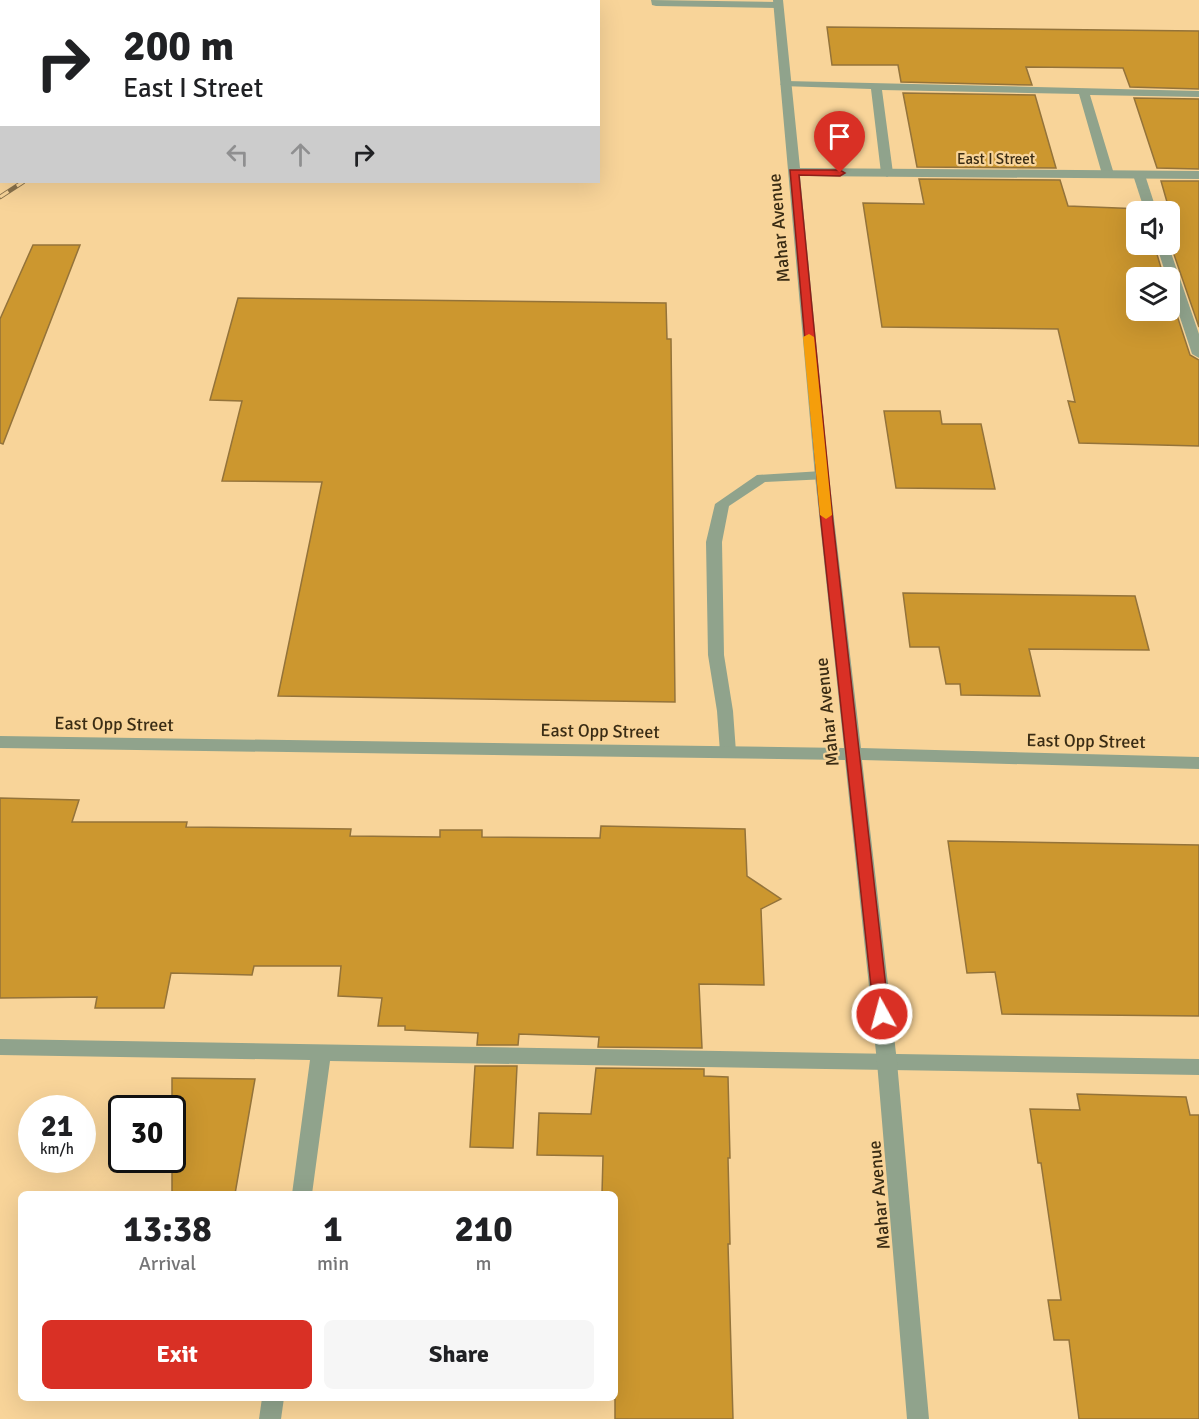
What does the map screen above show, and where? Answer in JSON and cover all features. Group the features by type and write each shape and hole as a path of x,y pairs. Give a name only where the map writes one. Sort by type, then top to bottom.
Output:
{"street":[{"path":"656,0 656,3 778,3"},
{"name":"Mahar Avenue","path":"778,3 822,476 887,1062 918,1419"},
{"path":"786,84 1199,94"},
{"path":"876,85 886,173"},
{"path":"1083,90 1108,174"},
{"name":"East I Street","path":"794,172 1199,175"},
{"path":"1139,175 1147,201"},
{"path":"1166,255 1199,354"},
{"path":"728,752 725,711 716,655 714,542 722,504 762,478 822,476"},
{"name":"East Opp Street","path":"0,742 852,754 1199,763"},
{"path":"0,1047 1199,1067"},
{"path":"302,1191 321,1054"},
{"path":"270,1419 273,1401"}],"building":[{"path":"827,27 1199,31 1199,89 1130,87 1123,68 1026,67 1032,85 901,82 898,65 832,65"},
{"path":"903,93 1035,95 1056,168 917,167"},
{"path":"1134,98 1199,99 1199,169 1157,168"},
{"path":"919,179 1060,180 1068,206 1126,208 1126,255 1157,255 1161,267 1126,267 1126,321 1179,321 1190,355 1199,360 1199,446 1079,443 1068,401 1075,402 1058,329 882,327 863,203 924,204"},
{"path":"1161,181 1199,181 1199,327 1174,255 1180,255 1180,201 1167,201"},
{"path":"33,245 80,245 3,444 0,443 0,319"},
{"path":"238,298 666,303 667,339 671,339 675,702 278,696 322,482 222,481 242,401 210,400"},
{"path":"884,411 940,411 942,424 981,424 995,489 896,488"},
{"path":"903,593 1135,596 1149,650 1029,649 1040,696 961,695 960,684 946,684 939,647 910,647"},
{"path":"0,798 79,800 72,822 187,822 186,827 351,829 350,836 440,837 440,830 482,830 482,837 600,838 601,826 745,829 747,876 781,899 761,909 764,985 699,984 702,1048 598,1047 599,1037 519,1034 518,1045 477,1045 478,1033 405,1030 405,1026 378,1026 382,998 338,996 341,966 254,966 252,975 171,973 164,1008 95,1008 97,997 0,998"},
{"path":"948,841 1199,845 1199,1016 1002,1014 995,972 967,973"},
{"path":"475,1066 517,1066 513,1148 470,1147"},
{"path":"596,1068 704,1069 704,1076 728,1077 730,1244 728,1244 733,1419 615,1419 615,1401 618,1401 618,1191 602,1191 603,1156 537,1155 539,1113 591,1114"},
{"path":"172,1078 255,1079 236,1191 172,1191 172,1173 186,1173 186,1095 172,1095"},
{"path":"1077,1094 1186,1097 1190,1115 1199,1115 1199,1419 1079,1419 1069,1340 1054,1340 1048,1300 1061,1300 1041,1163 1038,1163 1030,1109 1080,1110"}],"railway":[{"path":"0,197 21,183"}],"slow traffic":[{"path":"809,337 826,515"}],"route":[{"path":"840,173 794,172 827,522 882,1014"}]}
